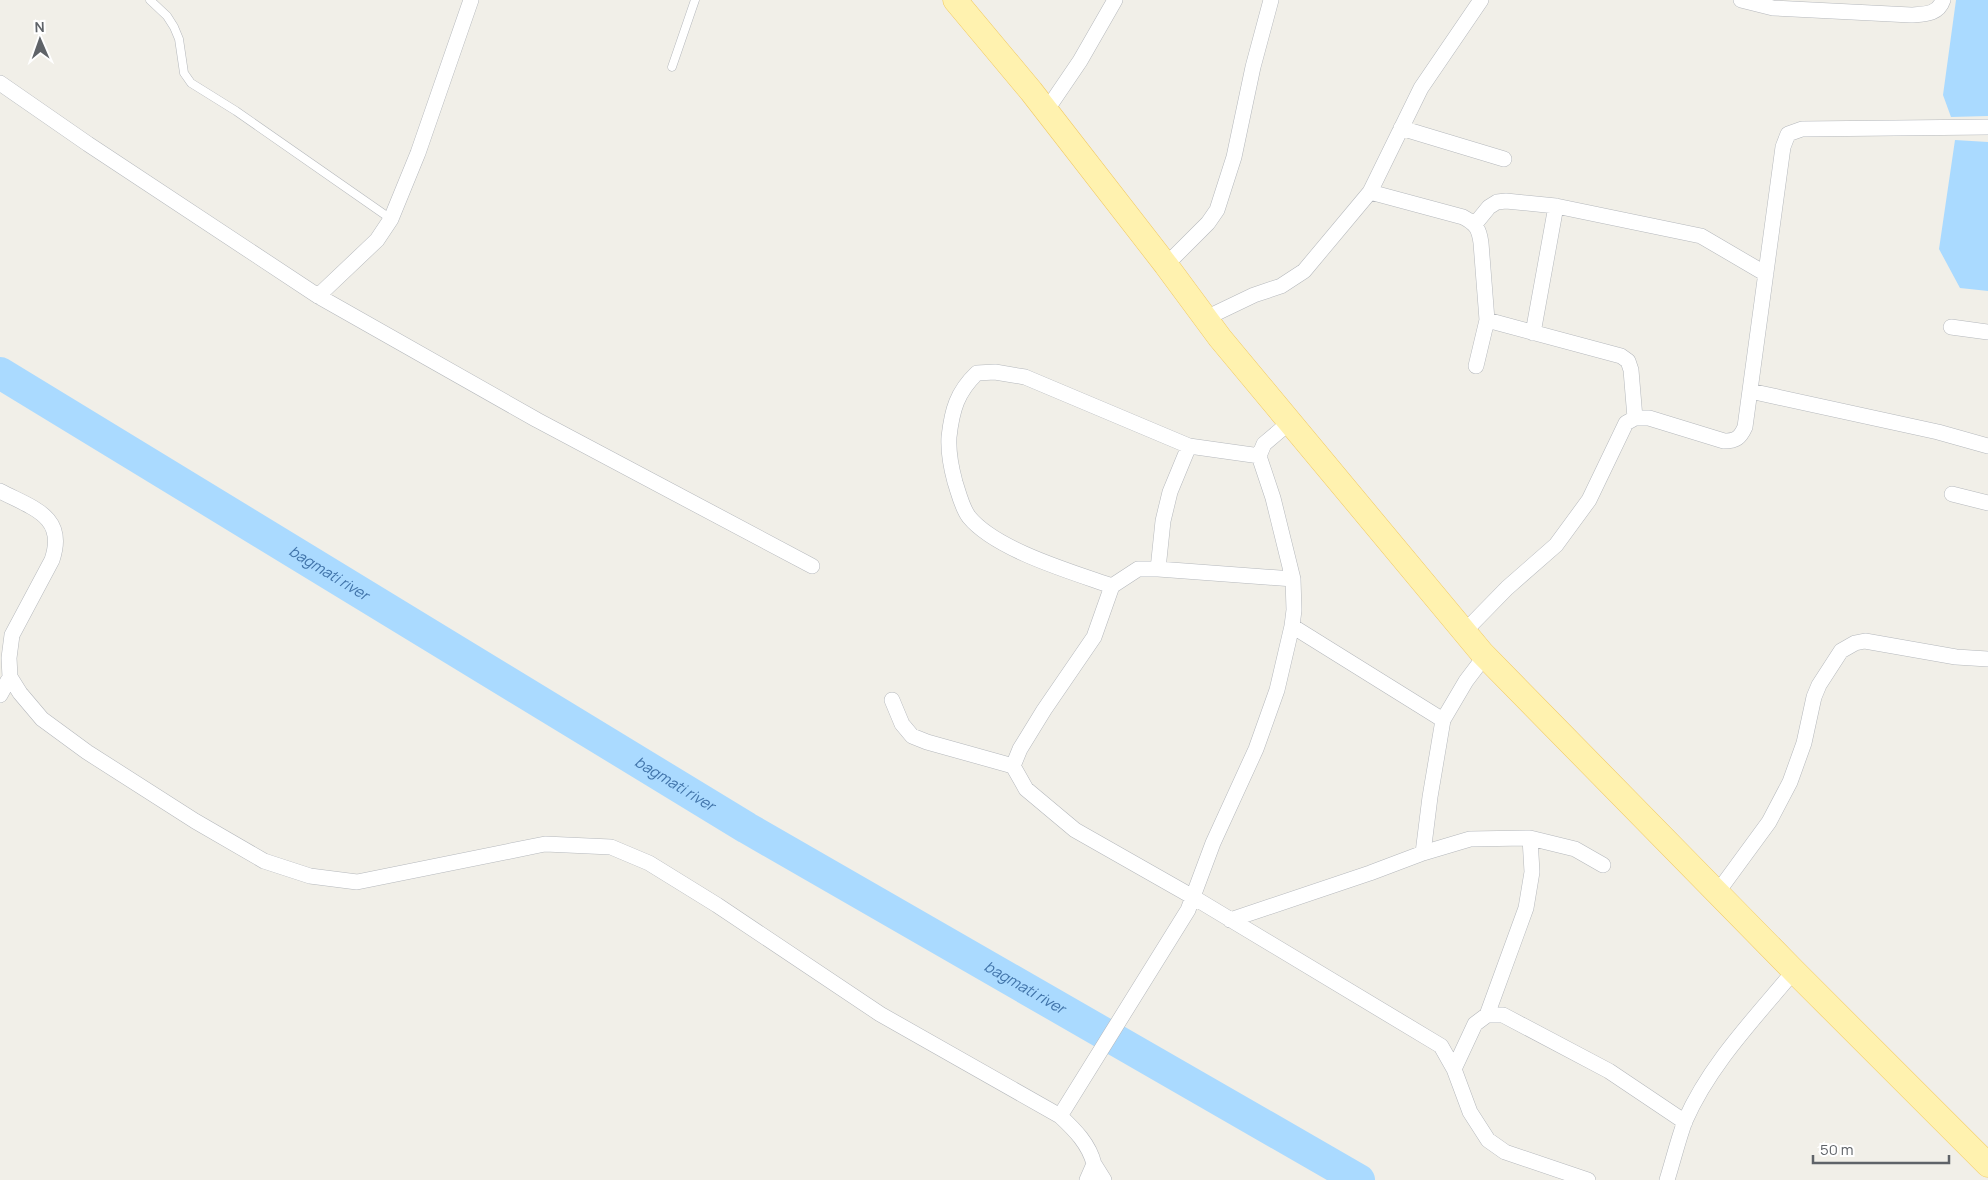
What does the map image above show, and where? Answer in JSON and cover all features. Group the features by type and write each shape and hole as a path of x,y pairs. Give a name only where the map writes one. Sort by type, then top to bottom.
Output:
{"main road":[{"path":"955,0 1046,111 1206,318 1484,656 1988,1165"}],"street":[{"path":"318,296 377,240 391,219 418,153 471,0"},
{"path":"1046,111 1080,62 1116,0"},
{"path":"1166,265 1208,223 1217,210 1234,156 1253,67 1271,0"},
{"path":"1206,318 1254,295 1281,286 1304,271 1370,192 1421,88 1481,0"},
{"path":"1740,0 1773,8 1911,15 1931,14 1941,5 1943,0"},
{"path":"0,82 88,144 318,296 537,420 812,566"},
{"path":"1464,632 1507,588 1556,545 1589,500 1626,423 1635,418 1649,418 1724,441 1734,441 1741,436 1745,427 1783,147 1788,134 1802,129 1988,127"},
{"path":"1401,128 1504,159"},
{"path":"1370,192 1463,217 1475,224 1480,233 1487,320 1476,366"},
{"path":"1475,224 1489,207 1497,202 1506,201 1556,206 1634,224 1701,236 1766,274"},
{"path":"1533,333 1556,206"},
{"path":"1487,320 1620,356 1628,362 1630,370 1635,418"},
{"path":"1951,327 1988,332"},
{"path":"1112,586 1038,559 988,535 969,516 960,497 948,450 955,404 965,384 977,373 996,372 1025,377 1189,446 1260,456"},
{"path":"1750,391 1938,432 1988,446"},
{"path":"1060,1116 1191,904 1213,843 1256,749 1277,690 1292,626 1294,610 1293,579 1260,456 1264,444 1290,422"},
{"path":"1158,569 1170,492 1189,446"},
{"path":"0,491 41,512 53,525 56,538 56,549 52,560 12,635 9,658 10,677 20,693 42,718 87,752 195,821 264,861 310,876 358,882 545,844 611,847 649,863 717,905 880,1014 1060,1116 1077,1131 1104,1180"},
{"path":"1952,494 1988,503"},
{"path":"1013,766 1020,749 1044,710 1094,638 1112,586 1124,576 1138,569 1158,569 1293,579"},
{"path":"1292,626 1443,720"},
{"path":"1717,893 1769,822 1790,782 1804,743 1814,697 1819,685 1841,651 1855,643 1865,641 1956,657 1988,659"},
{"path":"1423,853 1443,720 1466,681 1484,656"},
{"path":"0,695 10,677"},
{"path":"892,700 902,724 912,736 1013,766 1026,789 1076,830 1191,904 1230,920 1441,1046 1454,1069 1470,1112 1488,1140 1505,1152 1588,1180"},
{"path":"1230,920 1370,873 1423,853 1470,839 1530,838 1575,849 1603,865"},
{"path":"1454,1069 1475,1024 1487,1015 1526,908 1532,872 1530,838"},
{"path":"1667,1180 1685,1122 1701,1091 1721,1059 1794,971"},
{"path":"1487,1015 1502,1015 1609,1072 1685,1122"},
{"path":"1087,1180 1094,1164"}],"lane":[{"path":"150,0 168,16 174,27 179,40 184,73 191,83 236,111 391,219"},
{"path":"672,67 695,0"}],"water":[{"path":"1956,0 1988,0 1988,116 1951,117 1943,95"},
{"path":"1955,140 1988,142 1988,291 1960,288 1939,249"}],"waterway":[{"name":"bagmati river","path":"0,373 747,828 1359,1180"}]}
